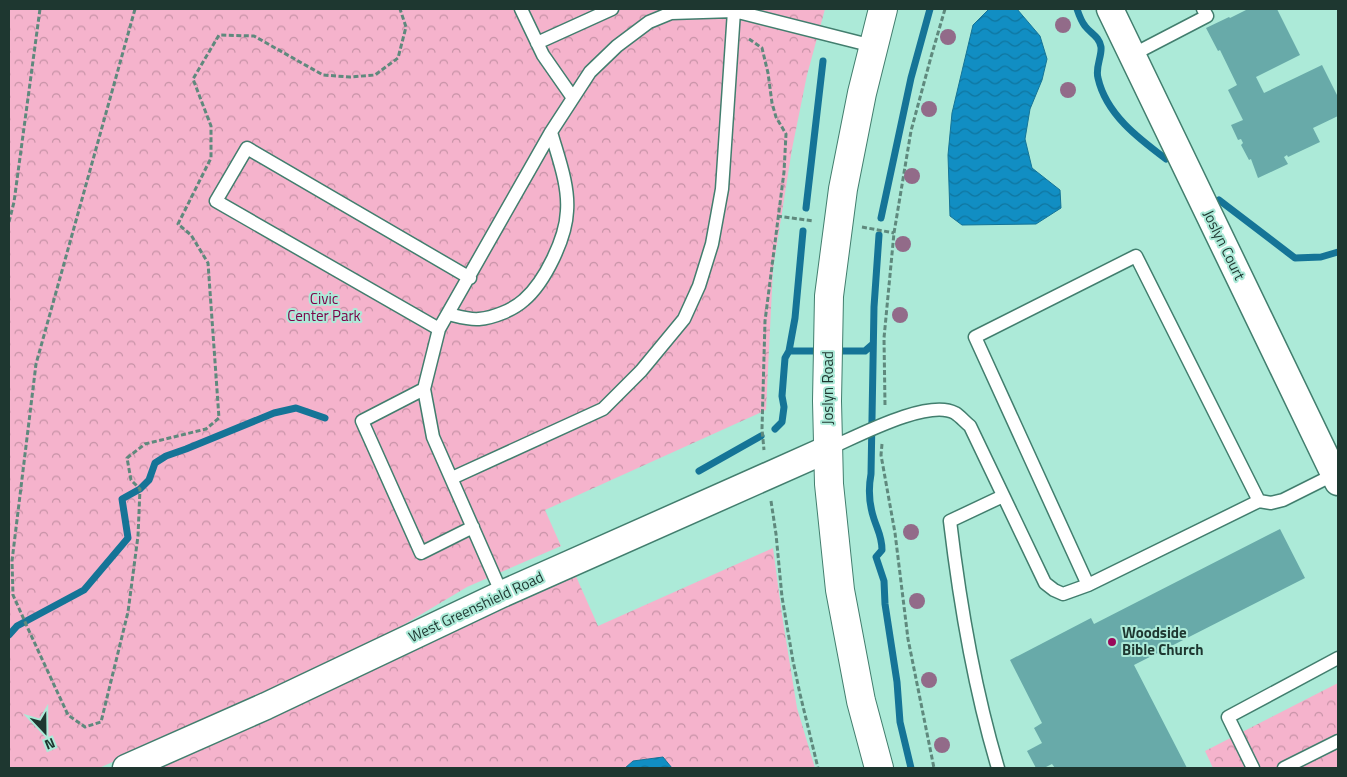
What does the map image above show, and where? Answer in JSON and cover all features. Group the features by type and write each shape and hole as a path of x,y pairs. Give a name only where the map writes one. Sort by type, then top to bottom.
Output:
{"street":[{"name":"Joslyn Road","path":"879,768 861,701 840,590 830,484 826,401 829,296 843,189 862,93 884,9"},
{"name":"Joslyn Court","path":"1110,9 1337,476"},
{"name":"West Greenshield Road","path":"126,768 266,706 502,594 828,448"}],"lane":[{"path":"521,9 543,55 573,98"},
{"path":"537,43 598,12 612,9"},
{"path":"1132,55 1207,16 1203,9"},
{"path":"452,478 603,409 642,371 684,319 699,286 712,244 722,189 734,10"},
{"path":"502,594 433,437 424,389 440,329 551,132 590,72 617,46 649,22 670,11 734,10 873,46"},
{"path":"448,314 478,319 504,312 524,301 538,284 551,262 563,233 567,212 565,183 551,132"},
{"path":"440,329 216,201 247,148 470,278"},
{"path":"1088,585 975,337 1136,256 1259,501"},
{"path":"424,389 362,421 421,553 474,527"},
{"path":"828,448 911,414 933,409 954,413 970,426 1045,583 1063,594 1088,585 1259,501 1271,503 1283,500 1337,476"},
{"path":"998,768 990,742 965,631 958,594 950,522 1003,496"},
{"path":"1253,768 1228,717 1338,658"},
{"path":"1284,768 1338,740"}],"path":[{"path":"9,222 14,202 40,9"},
{"path":"135,9 36,364 12,561 13,595 26,625 68,715 85,727 100,722 128,612 138,536 140,489 131,480 127,458 145,444 206,429 219,418 208,263 191,235 178,224 210,158 211,126 193,79 219,35 254,36 323,75 350,77 375,74 398,58 406,27 400,9"},
{"path":"934,768 908,639 895,533 881,455 885,390 884,338 894,233 911,131 946,9"},
{"path":"733,34 755,42 762,48 772,103 776,117 786,134 784,172 765,320 762,429 782,597 793,661 818,768"}],"green space":[{"name":"Civic Center Park","path":"9,9 825,9 807,75 792,149 773,269 766,410 545,510 561,546 467,587 343,661 99,768 9,768"},
{"path":"773,548 797,708 815,768 149,768 575,574 598,626"},
{"path":"1338,683 1338,768 1213,768 1205,751"}],"water":[{"path":"989,9 1017,9 1040,36 1047,59 1042,80 1030,109 1025,139 1032,168 1060,190 1061,208 1036,224 962,225 950,216 948,155 952,113 973,25"},
{"path":"663,757 672,768 625,768 633,761"}],"building":[{"path":"1248,9 1277,9 1300,55 1256,77 1264,93 1322,65 1338,97 1338,116 1313,128 1320,142 1288,157 1287,155 1284,157 1288,164 1258,178 1251,159 1249,160 1241,145 1243,143 1241,139 1238,140 1231,125 1243,120 1228,90 1237,85 1220,50 1218,51 1206,28"},
{"name":"Woodside Bible Church","path":"1280,529 1305,578 1134,665 1187,768 1055,768 1052,764 1044,768 1036,768 1027,751 1042,743 1034,728 1042,723 1010,660 1091,618 1094,624"}],"waterway":[{"path":"881,218 911,78 930,9"},
{"path":"1077,9 1087,29 1100,43 1101,51 1097,74 1108,103 1134,134 1166,159"},
{"path":"806,208 823,61"},
{"path":"1219,200 1295,258 1321,257 1338,252"},
{"path":"775,429 782,422 785,358 789,351 795,318 803,231"},
{"path":"879,235 874,307 871,474 869,486 872,513 881,541 882,550 876,557 884,581 885,604 897,682 900,722 911,768"},
{"path":"833,351 865,351 873,344"},
{"path":"789,351 822,351"},
{"path":"9,635 17,626 84,590 128,538 122,499 140,489 149,480 155,463 166,456 274,413 296,408 325,418"},
{"path":"699,471 761,436"}],"place":[{"name":"Woodside Bible Church","path":"1112,642"}]}
